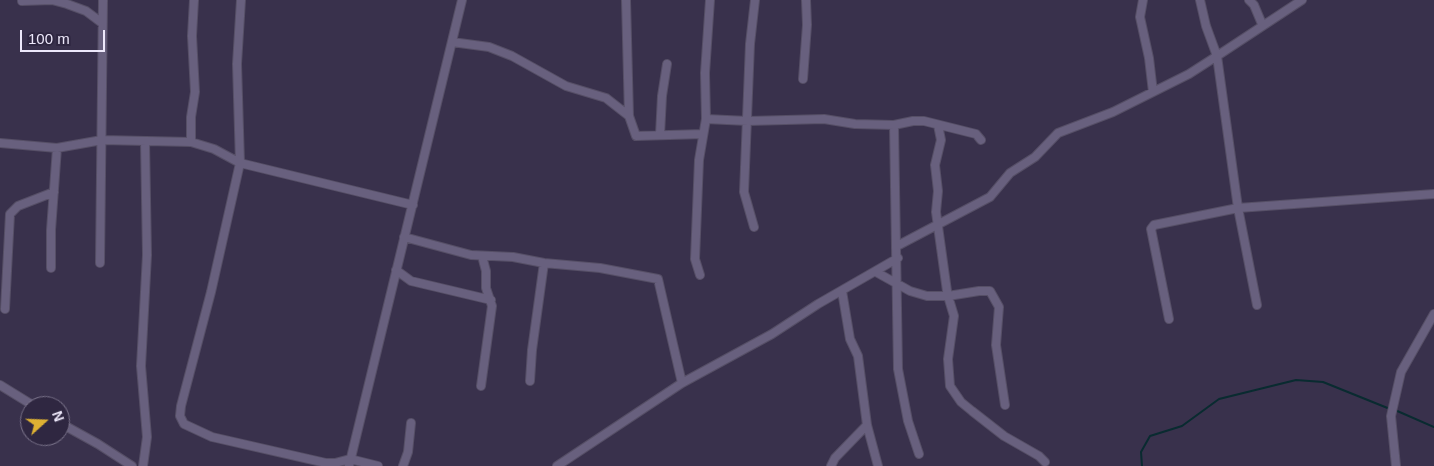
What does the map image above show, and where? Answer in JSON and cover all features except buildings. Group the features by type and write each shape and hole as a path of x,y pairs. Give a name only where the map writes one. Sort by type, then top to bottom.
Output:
{"street":[{"path":"22,1 52,0 67,4 86,11 102,23"},
{"path":"100,263 103,0"},
{"path":"191,142 191,117 195,92 192,36 194,0"},
{"path":"241,0 237,64 240,164 180,416 184,424 212,437 332,464 349,462 378,466"},
{"path":"349,462 462,0"},
{"path":"626,0 629,116 636,136 703,134"},
{"path":"700,275 695,259 699,160 706,118 705,74 710,0"},
{"path":"754,227 744,192 750,44 755,0"},
{"path":"803,79 807,25 806,0"},
{"path":"1143,0 1140,17 1149,58 1153,92"},
{"path":"1200,0 1206,26 1217,56 1238,208 1257,305"},
{"path":"1248,0 1254,5 1262,24"},
{"path":"897,246 990,197 1010,173 1035,157 1058,133 1113,112 1189,74 1262,24 1302,0"},
{"path":"452,42 489,47 512,56 566,86 606,98 629,116"},
{"path":"660,135 662,96 667,64"},
{"path":"706,118 748,121 824,119 856,124 894,125 913,121 976,134 981,140"},
{"path":"894,125 894,224 898,258 898,369 908,421 919,454"},
{"path":"938,125 941,140 935,165 938,225 948,296 954,316 948,359 950,386 972,411 1004,436 1039,456 1045,462"},
{"path":"0,143 57,148 102,140 191,142 214,149 240,164 413,204"},
{"path":"143,466 147,437 141,366 147,255 145,141"},
{"path":"50,268 57,148"},
{"path":"5,309 10,214 18,206 54,192"},
{"path":"1169,319 1151,229 1162,222 1238,208 1434,194"},
{"path":"404,238 482,256 512,257 544,263 600,268 658,279 682,383"},
{"path":"481,386 492,315 491,300 486,288 486,271 482,256"},
{"path":"557,466 682,383 772,334 842,290 898,258"},
{"path":"530,380 532,350 544,263"},
{"path":"396,270 411,281 491,300"},
{"path":"876,272 897,286 927,296 948,296 986,290 990,292 999,307 996,345 1005,404"},
{"path":"842,290 850,339 858,356 867,425 878,466"},
{"path":"1396,466 1391,416 1401,372 1434,314"},
{"path":"0,385 20,397"},
{"path":"403,466 408,452 411,423"},
{"path":"831,466 835,458 867,425"},
{"path":"70,429 132,466"}],"waterway":[{"path":"1142,466 1141,452 1150,436 1182,426 1219,399 1296,380 1323,382 1390,409"},
{"path":"1395,410 1434,427"}]}
